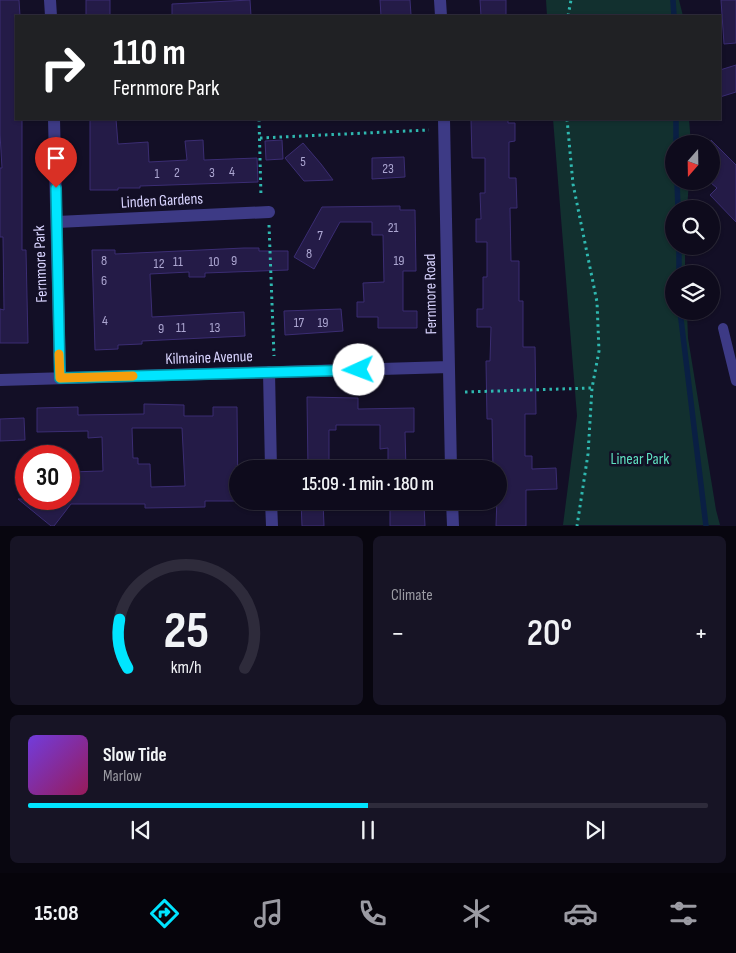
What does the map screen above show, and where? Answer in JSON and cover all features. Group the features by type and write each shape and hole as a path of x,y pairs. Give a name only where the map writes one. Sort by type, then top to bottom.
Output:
{"street":[{"path":"50,0 51,15"},
{"path":"440,0 441,15"},
{"name":"Fernmore Park","path":"54,120 60,378"},
{"name":"Fernmore Road","path":"444,124 451,460"},
{"name":"Linden Gardens","path":"57,222 265,212"},
{"name":"Kilmaine Avenue","path":"0,380 449,367"},
{"path":"271,460 272,372"},
{"path":"271,510 272,526"},
{"path":"452,510 452,526"}],"lane":[{"path":"723,328 736,381"}],"path":[{"path":"568,15 571,0"},
{"path":"259,120 272,372"},
{"path":"568,120 573,184 597,302 598,351 592,388 588,454 577,526"},
{"path":"260,138 444,124"},
{"path":"449,392 592,388"}],"green space":[{"path":"546,0 679,0 683,15 547,15"},
{"name":"Linear Park","path":"553,120 689,120 690,135 665,135 665,190 688,190 688,200 665,200 665,255 685,255 685,265 665,265 665,320 687,320 688,338 720,525 563,525 577,416"}],"building":[{"path":"0,0 19,0 20,15 15,15 15,120 22,120 22,250 26,250 28,343 0,343 0,309 4,310 3,237 0,237 0,168 2,168 0,134"},
{"path":"86,0 110,0 110,15 86,15"},
{"path":"250,0 251,15 172,15 172,4"},
{"path":"380,0 410,0 411,15 381,15"},
{"path":"480,0 506,0 506,15 481,15"},
{"path":"721,0 736,0 736,43 724,44"},
{"path":"736,65 736,92 721,97 721,70"},
{"path":"90,120 116,120 118,144 148,142 149,162 187,160 185,141 203,140 204,160 257,158 258,182 140,186 140,188 118,188 118,190 90,190"},
{"path":"471,120 508,120 508,123 515,123 515,141 509,142 509,178 516,178 517,208 510,208 511,261 519,261 519,301 523,301 523,347 535,347 536,414 525,414 525,456 532,456 532,469 556,468 557,489 526,490 526,526 496,526 497,510 507,510 507,460 493,460 492,419 487,419 486,361 490,361 491,327 477,327 477,309 483,309 483,277 487,277 487,242 476,242 476,219 481,219 480,193 485,193 485,158 472,158"},
{"path":"282,140 283,159 266,160 265,141"},
{"path":"303,143 333,180 304,181 285,158"},
{"path":"720,149 736,165 736,222 720,205 720,200 715,200 710,195 715,190 720,190"},
{"path":"404,157 405,177 372,179 372,158"},
{"path":"400,206 400,210 415,210 416,271 403,271 403,311 417,311 417,328 378,328 378,317 357,317 357,302 364,302 363,283 384,282 383,235 372,235 372,222 340,222 314,269 294,257 322,207"},
{"path":"259,248 259,251 288,251 288,270 205,273 205,277 189,277 189,272 150,274 152,317 244,312 245,336 142,341 142,344 118,345 118,349 95,350 92,250 115,250 115,254"},
{"path":"341,309 343,331 285,335 284,311"},
{"path":"307,397 358,398 358,409 414,408 414,432 405,432 406,460 388,460 388,448 380,449 380,425 336,425 336,430 329,430 329,460 308,460"},
{"path":"144,404 184,405 184,416 213,416 213,407 237,407 238,460 229,460 229,501 205,501 205,507 145,508 145,504 80,504 80,472 103,471 102,437 88,438 88,431 37,432 37,408 78,407 78,415 144,414","holes":["132,428 182,428 185,486 151,487 150,464 138,464 138,458 133,458"]},
{"path":"24,418 25,440 0,441 0,419"},
{"path":"31,510 66,510 54,526 51,526"},
{"path":"301,510 323,510 324,526 302,526"},
{"path":"390,510 424,510 425,526 390,526"}],"waterway":[{"path":"673,0 674,15"},
{"path":"676,120 676,135"},
{"path":"677,190 678,200"},
{"path":"679,255 679,265"},
{"path":"681,320 706,526"}],"slow traffic":[{"path":"59,354 60,378 133,376"}],"route":[{"path":"56,188 60,378 359,370"}]}
